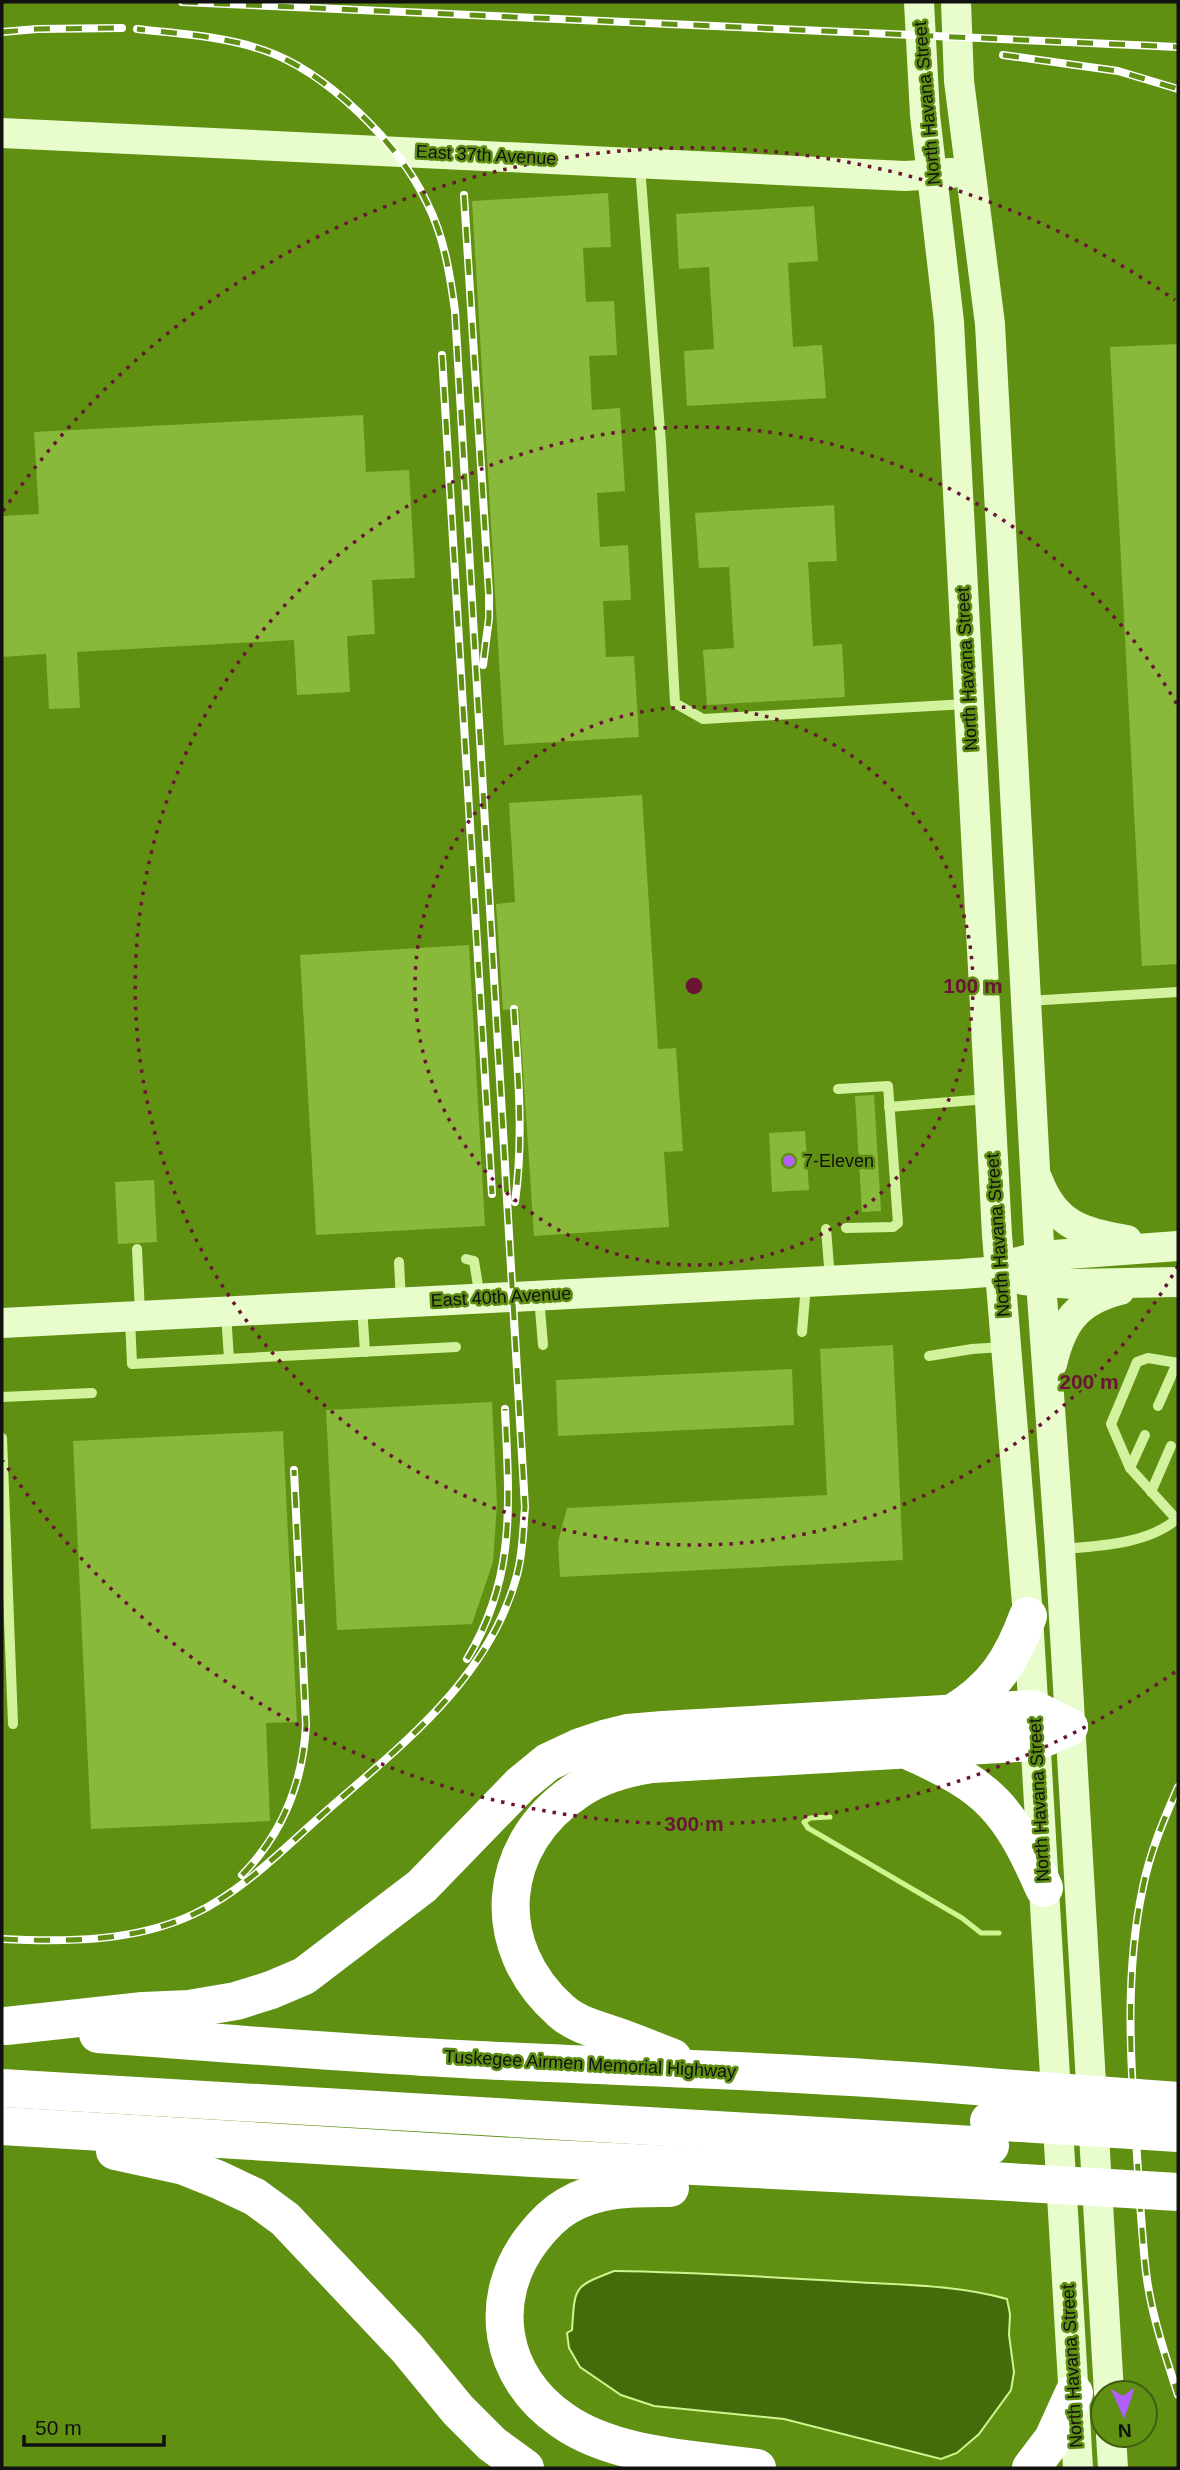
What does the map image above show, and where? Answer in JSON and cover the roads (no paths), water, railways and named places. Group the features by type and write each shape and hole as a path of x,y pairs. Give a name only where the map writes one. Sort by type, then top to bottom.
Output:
{"highway":[{"path":"953,1713 977,1696 1003,1669 1017,1645 1028,1616"},
{"path":"3,2039 144,2011 189,2009 236,2001 304,1976 422,1886 548,1762 604,1738 663,1730 953,1713 1034,1726 1069,1727"},
{"path":"702,2069 577,2021 563,2013 531,1977 514,1937 510,1894 513,1874 532,1834 545,1816 596,1779 632,1767 704,1759 906,1749 1034,1726"},
{"path":"906,1749 954,1772 993,1800 1019,1835 1044,1888"},
{"path":"3,2039 293,2078 990,2134 1178,2158"},
{"name":"Tuskegee Airmen Memorial Highway","path":"3,2039 276,2048 915,2081 990,2134 1178,2192"},
{"path":"2,2088 990,2134 1178,2133"},
{"name":"Tuskegee Airmen Memorial Highway","path":"2,2126 532,2158 990,2134 1178,2101"},
{"path":"2,2134 79,2145 171,2163 219,2179 255,2197 285,2219 318,2251 407,2348 458,2410 492,2444 526,2468"},
{"path":"757,2468 658,2453 589,2437 537,2399 514,2362 507,2339 504,2309 506,2294 519,2256 539,2230 568,2206 598,2193 990,2134"},
{"path":"1031,2468 1089,2395"}],"main road":[{"name":"North Havana Street","path":"919,2 923,89 950,322 989,1099 1028,1616 1044,1888 1090,2379"},
{"name":"North Havana Street","path":"956,2 959,81 990,324 1040,1269 1060,1549 1069,1727 1091,2379"},
{"name":"East 37th Avenue","path":"2,133 933,175 970,170"},
{"path":"1035,1172 1049,1203 1064,1220 1076,1227 1105,1237 1173,1247"},
{"name":"East 40th Avenue","path":"2,1323 1000,1271 1018,1279 1040,1269 1173,1247"},
{"name":"East 40th Avenue","path":"1040,1269 1166,1282"},
{"path":"1048,1394 1063,1328 1080,1308 1103,1294 1166,1282"},
{"name":"North Havana Street","path":"1078,2468 1089,2405"},
{"name":"North Havana Street","path":"1112,2449 1113,2468"}],"lane":[{"path":"640,163 661,444 675,704 703,719 969,704"},
{"path":"1027,1001 1178,992"},
{"path":"838,1089 888,1086 898,1223 893,1227 846,1228"},
{"path":"889,1107 989,1099"},
{"path":"802,1332 818,1282 826,1229"},
{"path":"137,1249 132,1364 456,1347"},
{"path":"466,1259 474,1261 480,1297"},
{"path":"399,1262 401,1302"},
{"path":"539,1294 543,1345"},
{"path":"362,1304 365,1352"},
{"path":"226,1311 229,1359"},
{"path":"929,1356 1007,1347"},
{"path":"1060,1549 1145,1537 1178,1519 1130,1468 1112,1429 1112,1418 1137,1362 1148,1358 1178,1363 1158,1406"},
{"path":"2,1396 92,1393"},
{"path":"1130,1468 1145,1435"},
{"path":"2,1438 13,1724"},
{"path":"1151,1492 1171,1446"}],"waterway":[{"path":"830,1817 810,1818 804,1822 808,1828 962,1918 981,1933 999,1933"}],"railway":[{"path":"182,2 1178,47"},
{"path":"2,32 122,28"},
{"path":"2,1939 75,1940 148,1930 194,1914 229,1893 262,1868 411,1736 464,1679 486,1647 504,1613 519,1567 525,1507 455,311 442,242 427,203 398,157 358,112 311,74 287,60 248,45 201,36 137,29"},
{"path":"1003,55 1118,71 1178,89"},
{"path":"464,195 489,593 483,665"},
{"path":"442,355 492,1194"},
{"path":"514,1009 520,1130 515,1202"},
{"path":"467,1659 495,1598 502,1568 508,1507 505,1409"},
{"path":"242,1875 279,1825 295,1787 304,1746 306,1725 294,1470"},
{"path":"1178,1787 1153,1848 1143,1887 1133,1950 1130,2013 1141,2222 1148,2288 1178,2395"}],"place":[{"name":"7-Eleven","path":"789,1161"}]}
